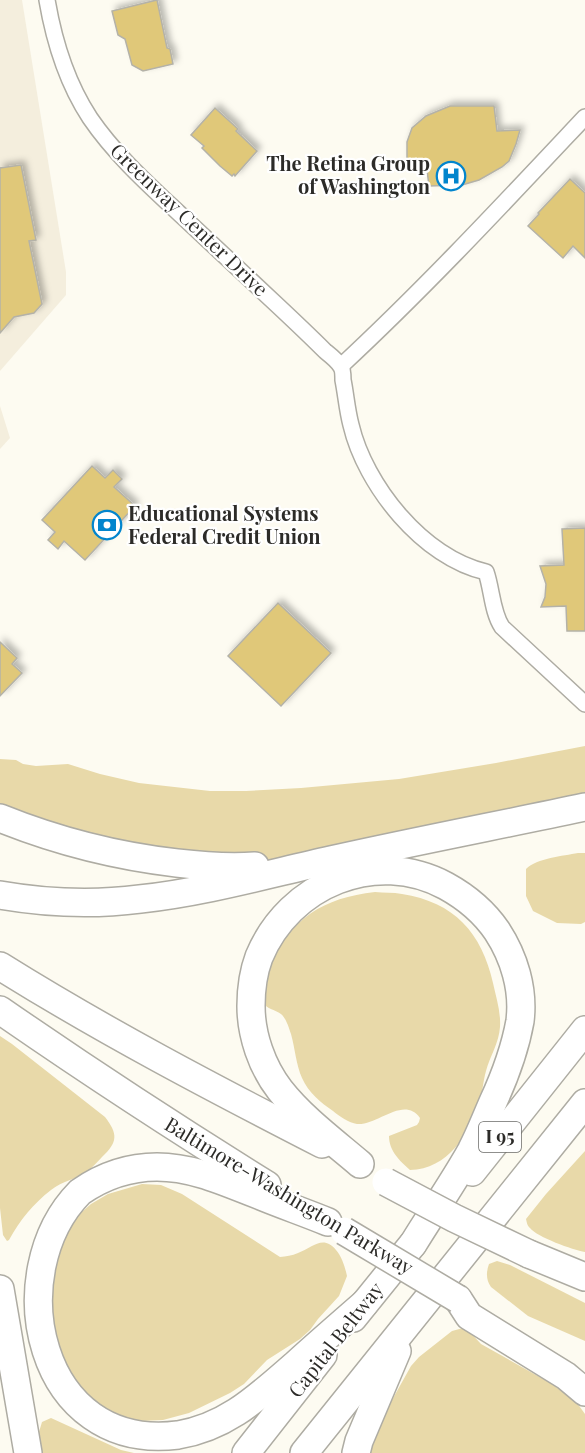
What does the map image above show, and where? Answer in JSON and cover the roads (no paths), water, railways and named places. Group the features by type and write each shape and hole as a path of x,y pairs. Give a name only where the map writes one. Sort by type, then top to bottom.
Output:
{"highway":[{"path":"0,895 47,902 140,900 585,807"},
{"path":"0,818 70,843 154,860 242,867 331,860"},
{"path":"413,1244 471,1150 498,1090 515,1045 521,1005 520,986 510,956 491,922 467,899 438,882 409,872 387,870 352,875 312,892 284,916 271,934 258,960 251,988 251,1017 257,1045 266,1067 279,1089 300,1112 360,1164 386,1182 454,1218 529,1254 585,1277"},
{"path":"0,966 209,1086 360,1164"},
{"name":"Baltimore-Washington Parkway","path":"0,1010 174,1127 458,1299 585,1370"},
{"name":"Capital Beltway","path":"246,1453 585,1030"},
{"name":"I 95","path":"304,1453 585,1103"},
{"path":"507,1201 585,1123"},
{"path":"336,1226 235,1185 184,1169 139,1168 102,1179 71,1198 46,1225 37,1239 26,1272 23,1291 23,1310 34,1357 48,1381 66,1402 100,1424 140,1435 178,1435 214,1424 250,1404 364,1304"},
{"path":"0,1289 28,1453"},
{"path":"458,1299 469,1316 566,1376 585,1392"},
{"path":"356,1453 410,1321"}],"street":[{"name":"Greenway Center Drive","path":"47,0 59,52 76,94 89,117 120,157 341,366"},
{"path":"585,117 465,244 341,366 356,442 368,470 385,498 437,549 460,563 486,572 496,615 502,627 585,704"}],"place":[{"name":"The Retina Group of Washington","path":"451,176"},
{"name":"Educational Systems Federal Credit Union","path":"107,525"}]}
